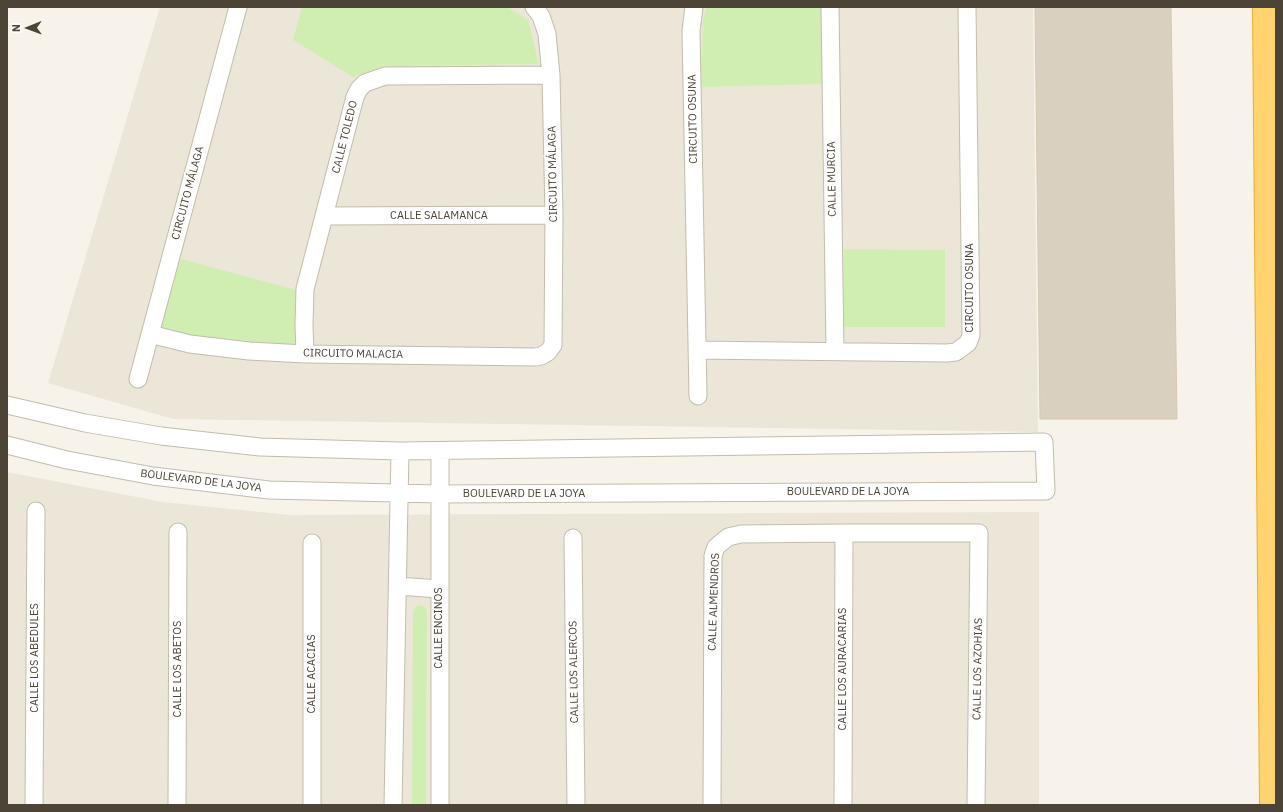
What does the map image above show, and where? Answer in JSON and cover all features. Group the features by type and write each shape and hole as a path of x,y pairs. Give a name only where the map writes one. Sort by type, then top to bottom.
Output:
{"highway":[{"path":"1264,7 1270,805"}],"street":[{"name":"CIRCUITO MÁLAGA","path":"138,379 238,7"},
{"name":"CIRCUITO MÁLAGA","path":"534,7 541,16 547,34 551,75 554,215 553,345"},
{"name":"CIRCUITO OSUNA","path":"694,7 691,31 698,396"},
{"name":"CALLE MURCIA","path":"830,7 834,351"},
{"name":"CIRCUITO OSUNA","path":"698,350 951,353 961,349 968,343 971,335 967,7"},
{"name":"CALLE TOLEDO","path":"306,354 304,325 305,289 354,97 365,83 385,76 551,75"},
{"name":"CALLE SALAMANCA","path":"324,216 554,215"},
{"name":"CIRCUITO MALACIA","path":"150,334 190,344 250,351 306,354 534,357 546,354 553,345"},
{"path":"7,405 84,423 161,436 260,447 400,451 440,450"},
{"name":"BOULEVARD DE LA JOYA","path":"7,445 67,460 154,476 269,490 439,494 1046,491 1044,442 440,450"},
{"name":"CALLE ENCINOS","path":"440,450 440,805"},
{"path":"393,805 400,451"},
{"name":"CALLE LOS ABEDULES","path":"34,805 36,510"},
{"name":"CALLE LOS ABETOS","path":"177,805 178,532"},
{"name":"CALLE LOS AURACARIAS","path":"843,805 844,533"},
{"name":"CALLE ALMENDROS","path":"712,805 713,556 716,547 728,537 740,534 979,533"},
{"name":"CALLE LOS AZOHIAS","path":"976,805 979,533"},
{"name":"CALLE LOS ALERCOS","path":"573,538 576,805"},
{"name":"CALLE ACACIAS","path":"312,543 312,805"},
{"path":"398,586 439,589"}],"shaded area":[{"path":"160,7 1033,7 1038,432 173,419 48,383"},
{"path":"7,472 163,502 290,515 1039,512 1039,805 7,805"}],"green space":[{"path":"302,7 507,7 528,20 539,64 384,66 353,77 293,40"},
{"path":"707,7 823,7 822,84 701,87 703,20"},
{"path":"844,249 945,250 945,327 844,327"},
{"path":"181,259 296,290 296,347 245,344 158,331"},
{"path":"421,605 425,607 427,612 426,805 412,805 413,613 415,607"}],"building":[{"path":"1035,7 1171,7 1177,419 1040,419"}]}
